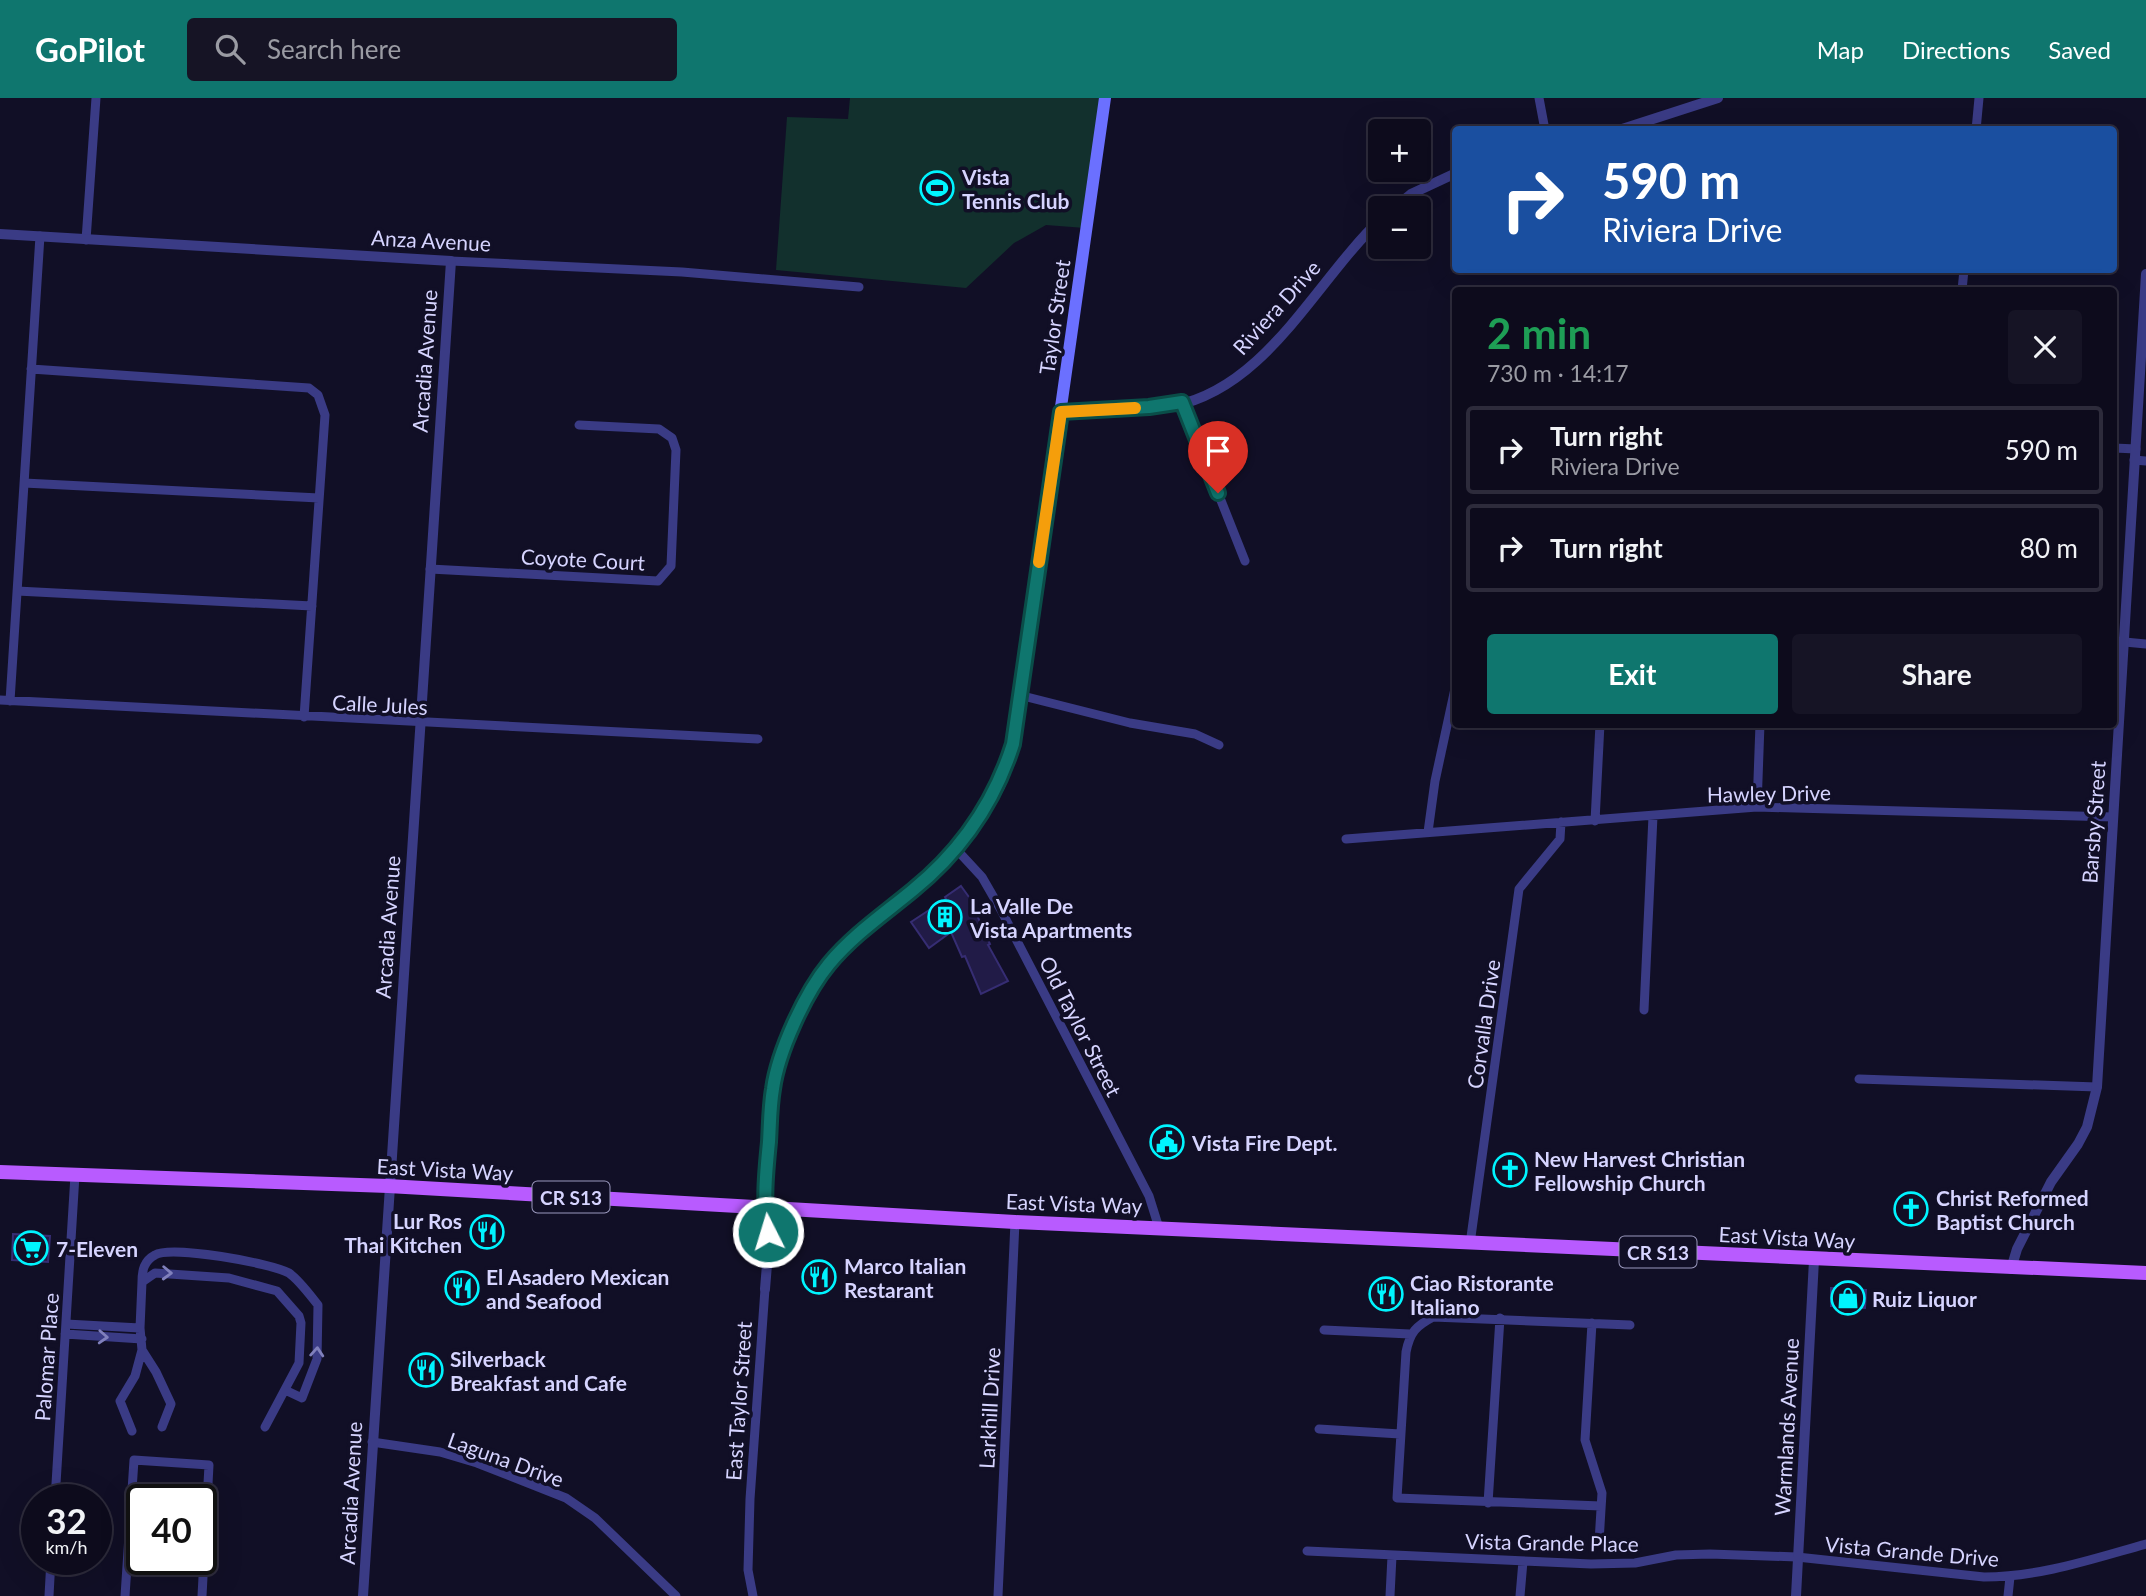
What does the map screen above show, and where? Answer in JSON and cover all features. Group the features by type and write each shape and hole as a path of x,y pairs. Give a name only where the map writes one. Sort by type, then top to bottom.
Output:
{"main road":[{"name":"Taylor Street","path":"764,1209 773,1088 792,1026 828,965 870,923 915,888 957,849 975,825 1002,777 1013,744 1105,98"},
{"name":"East Vista Way","path":"0,1172 388,1186 1015,1222 2146,1273"}],"street":[{"path":"86,240 96,98"},
{"path":"1539,98 1544,126"},
{"path":"1631,126 1718,98"},
{"path":"1976,126 1979,98"},
{"path":"1408,196 1452,175"},
{"name":"Anza Avenue","path":"0,234 682,272 859,287"},
{"name":"Riviera Drive","path":"1061,412 1162,407 1206,394 1241,375 1265,353 1368,234"},
{"path":"5,701 17,591 40,236"},
{"name":"Arcadia Avenue","path":"363,1596 451,261"},
{"name":"Barsby Street","path":"2117,700 2119,642 2139,457 2146,274"},
{"path":"31,369 309,388 318,394 325,415 304,717"},
{"path":"1182,402 1245,561"},
{"name":"Coyote Court","path":"430,569 658,581 666,575 671,566 676,450 672,439 659,429 579,425"},
{"path":"2117,449 2139,457"},
{"path":"24,482 319,498"},
{"path":"17,591 312,606"},
{"path":"2119,642 2146,644"},
{"path":"1019,695 1130,723 1195,734 1219,745"},
{"name":"Calle Jules","path":"5,701 758,739"},
{"path":"1428,832 1435,781 1452,702"},
{"path":"1595,821 1600,728"},
{"path":"1757,807 1760,728"},
{"name":"Barsby Street","path":"2011,1269 2017,1249 2051,1182 2078,1144 2090,1116 2096,1087 2116,728"},
{"name":"Hawley Drive","path":"1346,839 1757,807 2113,817"},
{"path":"1644,1010 1653,816"},
{"name":"Corvalla Drive","path":"1470,1244 1519,889 1560,839 1561,822"},
{"name":"Old Taylor Street","path":"957,849 982,877 1001,910 1149,1196 1159,1228"},
{"path":"1859,1079 2096,1087"},
{"name":"Palomar Place","path":"56,1484 75,1175"},
{"name":"East Taylor Street","path":"753,1596 748,1570 750,1499 769,1240 764,1209"},
{"name":"Larkhill Drive","path":"998,1596 1015,1222"},
{"path":"132,1432 120,1401 135,1376 142,1350 142,1273 146,1262 163,1252 228,1257 290,1275 318,1306 315,1367 302,1398 285,1390"},
{"name":"Warmlands Avenue","path":"1796,1596 1814,1260"},
{"path":"142,1282 155,1273 229,1278 277,1291 299,1316 299,1363 265,1427"},
{"path":"1601,1506 1397,1498 1406,1352 1410,1334 1418,1325 1433,1317 1630,1325"},
{"path":"1488,1503 1500,1318"},
{"path":"1591,1323 1586,1440 1602,1493 1599,1542"},
{"path":"66,1324 140,1328"},
{"path":"1324,1330 1410,1334"},
{"path":"65,1334 142,1339"},
{"path":"142,1350 171,1404 162,1427"},
{"path":"1319,1429 1401,1434"},
{"name":"Laguna Drive","path":"372,1442 440,1452 477,1463 566,1498 595,1518 676,1596"},
{"path":"125,1596 134,1460 209,1465 201,1596"},
{"name":"Vista Grande Drive","path":"1797,1557 1984,1577 2010,1577 2032,1575 2146,1544"},
{"name":"Vista Grande Place","path":"1307,1551 1635,1563 1676,1555 1797,1557"},
{"path":"1390,1596 1392,1556"},
{"path":"1520,1596 1523,1561"},
{"path":"48,1596 50,1575"},
{"path":"2008,1596 2010,1577"}],"green space":[{"name":"Vista Tennis Club","path":"850,98 1105,98 1085,228 1046,225 1014,243 966,288 776,270 787,117 848,119"}],"building":[{"path":"961,886 979,911 976,913 990,944 988,945 1008,981 981,994 965,956 962,957 951,932 929,948 911,922"},
{"name":"7-Eleven","path":"13,1234 50,1236 48,1262 12,1260"},
{"name":"Ruiz Liquor","path":"1831,1288 1866,1290 1865,1308 1831,1306"}],"slow traffic":[{"path":"1039,562 1061,412 1135,408"}],"place":[{"name":"Vista Tennis Club","path":"937,188"},
{"name":"La Valle De Vista Apartments","path":"945,917"},
{"name":"Vista Fire Dept.","path":"1167,1142"},
{"name":"New Harvest Christian Fellowship Church","path":"1510,1170"},
{"name":"Christ Reformed Baptist Church","path":"1911,1209"},
{"name":"Lur Ros Thai Kitchen","path":"487,1232"},
{"name":"7-Eleven","path":"31,1248"},
{"name":"Marco Italian Restarant","path":"819,1277"},
{"name":"El Asadero Mexican and Seafood","path":"462,1288"},
{"name":"Ciao Ristorante Italiano","path":"1386,1294"},
{"name":"Ruiz Liquor","path":"1848,1298"},
{"name":"Silverback Breakfast and Cafe","path":"426,1370"}],"route":[{"path":"768,1232 764,1209 773,1088 792,1026 828,965 870,923 915,888 957,849 999,786 1013,744 1061,412 1174,405 1182,402 1218,493"}]}
